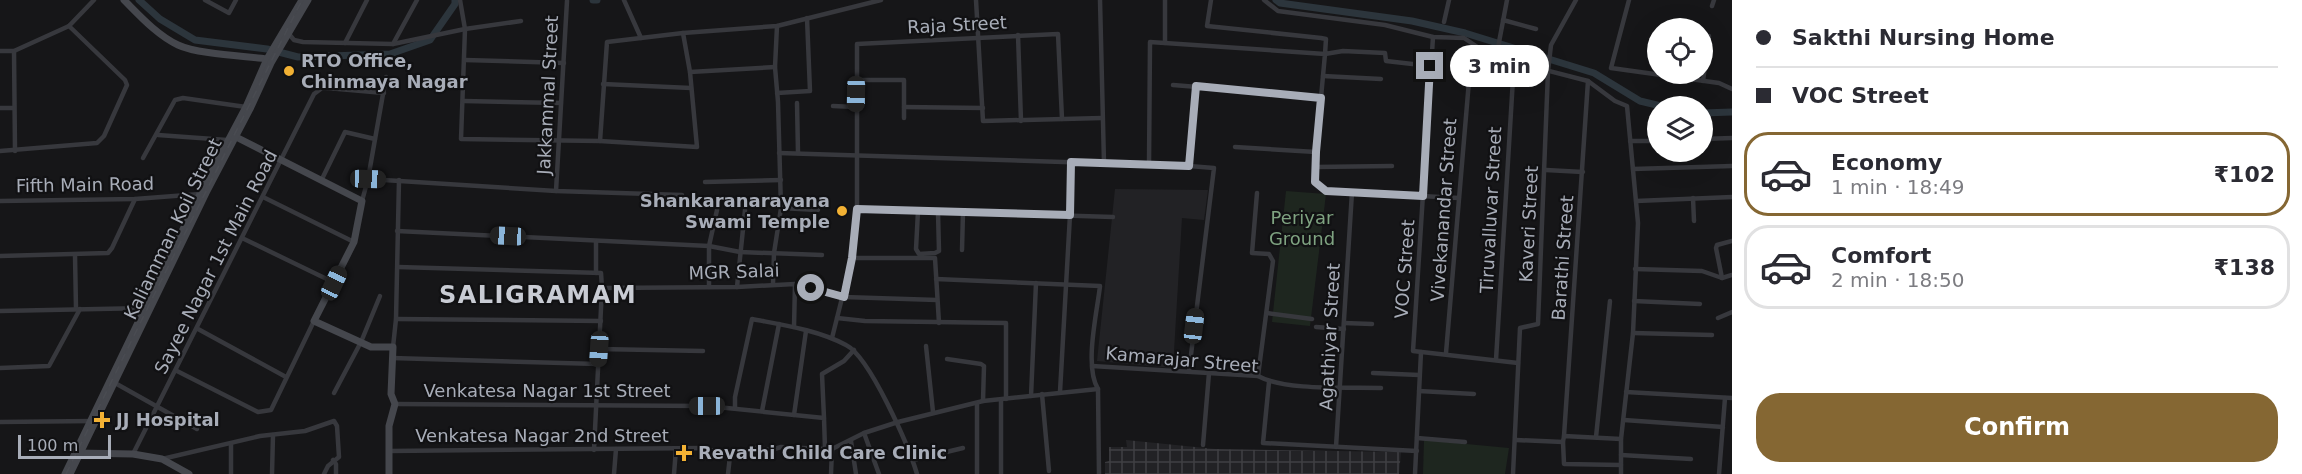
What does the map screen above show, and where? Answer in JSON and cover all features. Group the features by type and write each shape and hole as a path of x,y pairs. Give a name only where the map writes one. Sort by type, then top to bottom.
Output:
{"main road":[{"path":"124,0 147,24 177,45 199,51 270,57"},
{"name":"Kaliamman Koil Street","path":"285,35 302,0"},
{"name":"Kaliamman Koil Street","path":"94,421 227,140 270,57 308,0"},
{"name":"Kaliamman Koil Street","path":"203,193 250,109 270,57"},
{"path":"234,136 362,201 354,242 314,321 371,347 393,347 391,394 394,404 389,426 388,474"},
{"name":"Kaliamman Koil Street","path":"65,474 115,383 147,309"},
{"path":"77,453 134,454 162,459 189,474"},
{"name":"Kaliamman Koil Street","path":"70,474 77,453"}],"street":[{"path":"0,51 14,51 69,26 94,0"},
{"path":"205,0 229,13 236,0"},
{"path":"345,43 367,0"},
{"path":"393,44 417,0"},
{"path":"460,0 465,29 461,139 600,141 697,147 690,72 683,33"},
{"path":"624,0 641,38"},
{"path":"600,141 607,42 683,33 777,26 881,0"},
{"path":"976,0 983,121 1102,118"},
{"path":"1100,0 1104,163"},
{"path":"1165,0 1165,43"},
{"path":"1211,0 1207,26 1253,29 1326,39 1316,152 1315,182 1317,185 1326,191 1459,198"},
{"path":"1264,0 1278,11 1363,24 1385,25 1433,37 1464,38 1496,57 1588,81 1615,101 1627,106 1638,224 1633,333 1621,439 1621,474"},
{"path":"1444,21 1449,0"},
{"path":"1496,57 1507,0"},
{"name":"Kaveri Street","path":"1518,363 1520,328 1538,324 1551,45 1576,0"},
{"path":"1629,0 1611,68 1647,73"},
{"path":"1712,6 1714,0"},
{"name":"Jakkammal Street","path":"556,191 567,1"},
{"path":"777,93 810,91 807,18"},
{"path":"1503,20 1536,29"},
{"path":"285,35 303,42 393,44 429,35 521,21"},
{"path":"0,151 101,141 127,88 125,80 69,26"},
{"path":"773,284 782,180 775,67 777,26"},
{"name":"Raja Street","path":"856,80 857,44 1058,34 1062,119"},
{"path":"1018,35 1021,121"},
{"name":"VOC Street","path":"1420,352 1413,351 1433,37"},
{"path":"1149,165 1150,42 1324,54 1343,51 1385,53 1386,61 1430,66"},
{"path":"14,51 15,151"},
{"path":"465,60 564,63"},
{"name":"Tiruvalluvar Street","path":"1496,360 1514,62"},
{"path":"690,72 775,67"},
{"name":"Vivekanandar Street","path":"1446,353 1470,69"},
{"path":"1323,76 1381,79"},
{"path":"362,201 387,77"},
{"path":"832,338 852,258 857,209 856,80 904,80 904,118"},
{"name":"Barathi Street","path":"1563,439 1588,81"},
{"path":"1713,82 1732,89"},
{"path":"603,84 691,88"},
{"path":"1173,85 1321,98"},
{"path":"1189,166 1196,86"},
{"name":"Sayee Nagar 1st Main Road","path":"134,454 314,94 322,88 384,93"},
{"path":"143,158 158,135 172,104 179,98 246,107"},
{"path":"464,100 561,103"},
{"path":"797,103 798,153"},
{"path":"833,106 856,107"},
{"path":"904,107 982,108"},
{"path":"0,108 14,108"},
{"path":"321,181 345,132 375,139"},
{"path":"158,135 227,140"},
{"path":"1713,139 1732,138"},
{"path":"1630,141 1647,141"},
{"path":"1235,147 1316,152"},
{"path":"779,153 1214,168 1189,371"},
{"path":"1060,392 1071,162"},
{"path":"1316,167 1392,166"},
{"path":"1633,169 1732,166"},
{"path":"1546,170 1582,172"},
{"path":"368,179 556,191 682,195"},
{"path":"393,347 398,267 399,180"},
{"path":"705,182 782,180"},
{"name":"Agathiyar Street","path":"1336,447 1352,192"},
{"name":"Fifth Main Road","path":"0,201 135,199 203,193"},
{"path":"1257,193 1252,253 1269,254 1274,261 1258,376"},
{"path":"263,197 354,242"},
{"path":"1636,201 1732,197"},
{"path":"1693,198 1694,221"},
{"path":"0,256 103,254 112,248 135,199"},
{"path":"781,208 818,210"},
{"path":"857,209 1113,217"},
{"path":"709,287 709,246 717,210"},
{"path":"736,287 745,210"},
{"path":"918,211 916,249 919,254 939,251 938,212"},
{"path":"962,250 963,212"},
{"path":"397,231 709,246 740,252 822,255"},
{"path":"242,238 334,283"},
{"path":"596,241 596,273"},
{"path":"1722,278 1716,248 1717,245 1732,241"},
{"path":"0,368 47,367 51,363 78,309 75,255"},
{"path":"852,258 935,258 937,300 941,322"},
{"path":"398,267 601,273 601,321 594,450"},
{"path":"1635,268 1702,271 1722,278 1732,275"},
{"path":"936,279 1100,286 1092,366 1093,381 1098,389 1099,474"},
{"path":"1031,396 1036,283"},
{"path":"794,327 795,284"},
{"name":"MGR Salai","path":"602,288 795,284 844,297 937,300"},
{"path":"334,393 361,342 380,296"},
{"path":"1596,437 1610,301"},
{"path":"1634,301 1700,304"},
{"path":"0,311 147,309"},
{"path":"1718,318 1732,312"},
{"path":"1267,313 1312,319"},
{"path":"837,318 1006,323 1001,474"},
{"path":"396,319 601,321"},
{"path":"735,408 735,397 752,319 794,327 832,338 854,350 898,422 917,474"},
{"path":"177,371 258,412 271,410 314,321"},
{"path":"1344,323 1372,324"},
{"path":"762,411 779,324"},
{"path":"1316,327 1344,329"},
{"path":"198,329 286,377"},
{"path":"794,415 806,331"},
{"path":"1633,333 1712,335"},
{"path":"926,346 933,412"},
{"path":"599,349 703,351"},
{"path":"825,449 822,374 844,361 854,350"},
{"path":"1415,474 1420,352 1446,353 1518,363 1513,474"},
{"path":"392,358 598,364"},
{"path":"947,359 984,366 984,401"},
{"name":"Kamarajar Street","path":"1092,366 1258,376 1269,382 1306,386 1381,388"},
{"path":"1203,445 1209,372"},
{"path":"1373,372 1419,375"},
{"path":"1269,382 1263,443 1417,451"},
{"path":"115,383 197,429"},
{"path":"728,474 730,456 756,447 771,450 781,447 832,448 864,433 933,412 984,401 1098,389"},
{"path":"1419,391 1474,394"},
{"path":"1626,392 1732,398"},
{"path":"1042,394 1049,471"},
{"path":"1719,474 1725,398"},
{"name":"Venkatesa Nagar 1st Street","path":"394,404 735,408 824,418"},
{"path":"976,474 977,404"},
{"path":"1624,420 1723,427"},
{"path":"0,422 94,421"},
{"path":"162,459 260,436 305,431 335,422 339,457 333,460 324,474"},
{"path":"864,433 879,474"},
{"path":"272,474 273,435"},
{"path":"1516,440 1596,437 1621,439"},
{"path":"1417,438 1465,442"},
{"path":"1563,439 1564,464 1621,465"},
{"path":"851,441 856,474"},
{"path":"231,444 231,474"},
{"name":"Venkatesa Nagar 2nd Street","path":"389,451 704,448 730,456"},
{"path":"831,474 832,448"},
{"path":"913,460 963,448"},
{"path":"614,474 616,449"},
{"path":"674,474 676,449"},
{"path":"1621,455 1690,459"},
{"path":"333,460 336,464 336,474"}],"shaded area":[{"path":"1115,189 1208,190 1204,220 1182,218 1173,368 1097,361"},
{"path":"1126,440 1215,449 1401,452 1399,474 1105,474 1105,462 1109,461 1109,447 1127,447"}],"green space":[{"name":"Periyar Ground","path":"1286,191 1326,194 1310,326 1272,322"},
{"path":"1424,440 1509,448 1505,474 1423,474"}],"waterway":[{"path":"139,0 160,19 195,40 267,49 298,57 390,54 430,40 455,4 455,0"},
{"path":"1276,0 1280,3 1412,21 1465,33 1594,73 1640,101 1647,103"},
{"path":"1713,113 1732,112"}],"railway":[{"path":"66,474 302,0"}],"place":[{"name":"RTO Office, Chinmaya Nagar","path":"289,71"},
{"name":"Shankaranarayana Swami Temple","path":"842,211"},
{"name":"JJ Hospital","path":"102,420"},
{"name":"Revathi Child Care Clinic","path":"684,453"}],"district":[{"name":"SALIGRAMAM","path":"538,295"}],"route":[{"path":"811,288 844,297 852,258 857,209 1070,215 1071,162 1189,166 1196,86 1321,98 1316,152 1315,182 1317,185 1326,191 1423,196 1430,66"}]}
